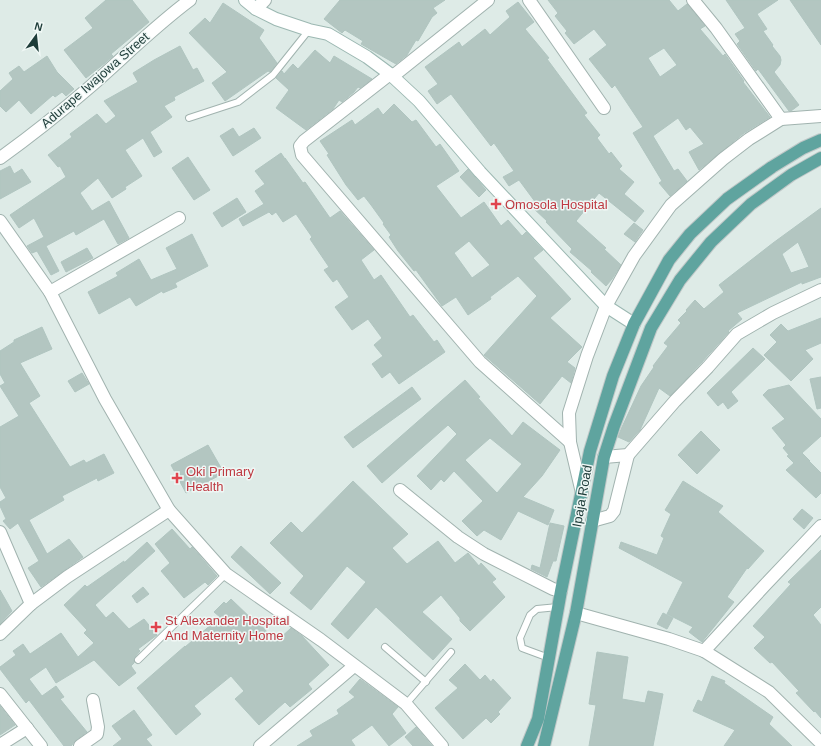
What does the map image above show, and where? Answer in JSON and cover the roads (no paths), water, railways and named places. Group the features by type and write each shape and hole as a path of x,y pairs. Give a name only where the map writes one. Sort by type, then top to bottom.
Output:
{"main road":[{"name":"Ipaja Road","path":"527,746 538,719 561,591 590,451 613,376 634,324 669,260 690,234 727,199 759,176 803,148 821,140"},
{"path":"604,457 614,426 651,328 680,280 711,242 751,204 791,176 820,161"},
{"name":"Ipaja Road","path":"544,746 576,613 604,457"}],"street":[{"name":"Adurape Iwajowa Street","path":"0,158 19,145 90,86 170,15 190,0"},
{"path":"245,0 256,9 276,19 309,30 328,34 367,57 391,75 420,101 480,172 606,306 634,324"},
{"path":"256,9 265,0"},
{"path":"488,0 304,141 300,146 302,155 480,362 570,442"},
{"path":"529,0 604,108"},
{"path":"693,0 716,28 781,119"},
{"path":"582,493 570,442 570,413 587,356 606,306 634,256 671,206 723,159 748,139 781,119 821,116"},
{"path":"50,292 179,218"},
{"path":"0,221 50,292 105,399 169,510 226,574 321,640 406,704 442,746"},
{"path":"592,521 610,516 614,511 628,455 675,401 708,368 737,334 773,312 821,290"},
{"name":"Ipaja Road","path":"604,457 628,455"},
{"path":"400,490 458,537 484,554 553,589 561,591"},
{"path":"0,634 31,604 67,577 169,510"},
{"path":"704,651 764,585 821,526"},
{"path":"0,532 31,604"},
{"path":"576,613 669,639 704,651 769,692 821,743"},
{"path":"260,746 354,666"},
{"path":"0,694 41,746"},
{"path":"80,746 97,734 98,727 93,700"},
{"path":"0,745 27,728"}],"lane":[{"path":"189,118 238,102 273,75 309,30"},
{"path":"138,660 226,574"},
{"path":"549,658 522,648 520,638 530,615 537,609 558,607"},
{"path":"385,647 426,682"},
{"path":"406,704 451,652"}],"place":[{"name":"Omosola Hospital","path":"496,204"},
{"name":"Oki Primary Health","path":"177,478"},
{"name":"St Alexander Hospital And Maternity Home","path":"156,627"}]}
